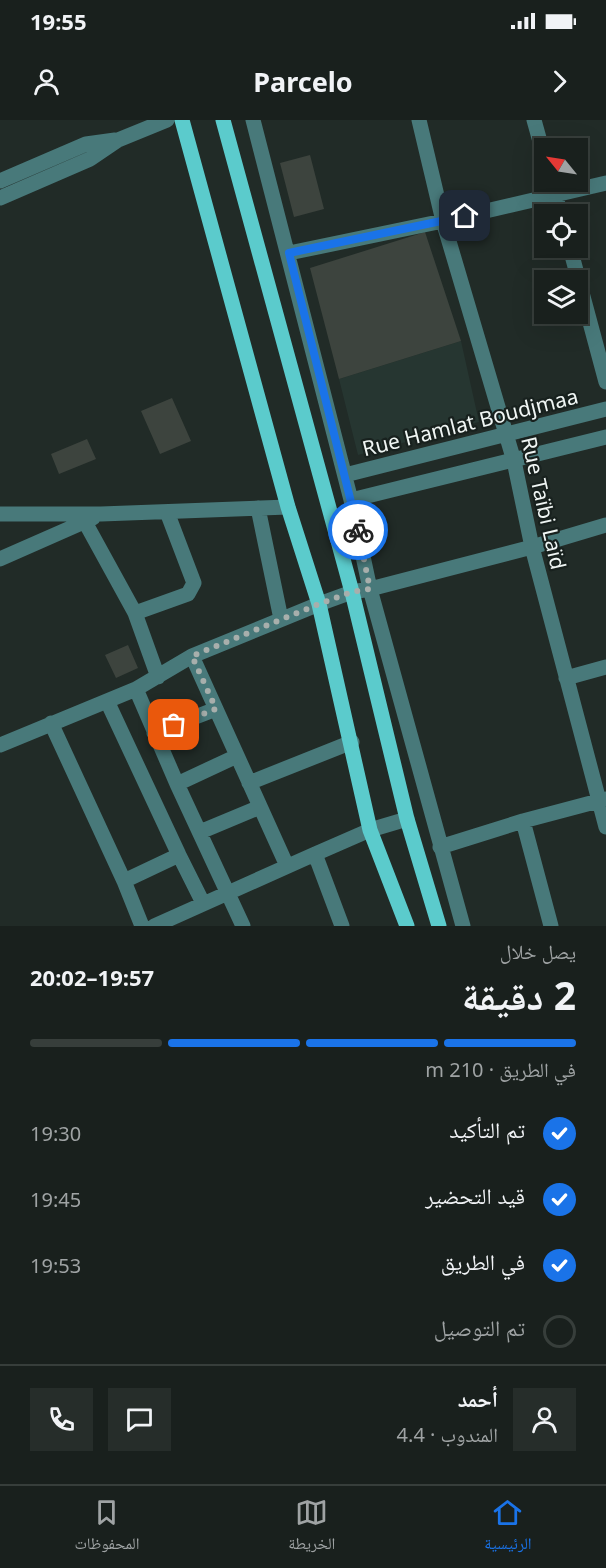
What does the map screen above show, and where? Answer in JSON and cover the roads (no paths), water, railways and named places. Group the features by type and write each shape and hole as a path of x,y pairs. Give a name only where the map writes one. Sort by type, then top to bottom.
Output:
{"main road":[{"path":"182,120 288,507 319,604 352,742 370,830 407,926"},
{"path":"223,120 352,592 407,819 439,926"}],"street":[{"path":"0,198 90,159 118,140 167,120"},
{"path":"253,120 345,475 370,589 463,926"},
{"name":"Rue Taïbi Laïd","path":"419,120 443,221 514,461 532,547 566,678 603,800 606,827"},
{"path":"534,120 539,138"},
{"path":"0,181 86,144 118,140"},
{"path":"588,185 606,183"},
{"path":"289,253 443,221 540,192"},
{"path":"573,258 603,357 606,382"},
{"name":"Rue Hamlat Boudjmaa","path":"345,475 507,436 606,409"},
{"path":"351,500 606,437"},
{"path":"0,514 101,514 288,507"},
{"path":"258,508 281,619"},
{"path":"135,613 188,594 194,583 167,512"},
{"path":"0,559 101,514"},
{"path":"85,522 135,613 158,677"},
{"path":"0,745 136,689 192,656 352,592 532,547 606,525"},
{"path":"192,656 287,866"},
{"path":"566,678 606,667"},
{"path":"136,689 243,926"},
{"path":"107,701 203,903"},
{"path":"154,733 216,709"},
{"path":"51,723 124,881 142,926"},
{"path":"249,783 352,742"},
{"path":"177,784 237,756"},
{"path":"440,847 523,821 603,800"},
{"path":"200,832 260,807"},
{"path":"154,926 370,830 407,819"},
{"path":"523,821 551,926"},
{"path":"315,854 342,926"},
{"path":"124,881 179,855"}]}
